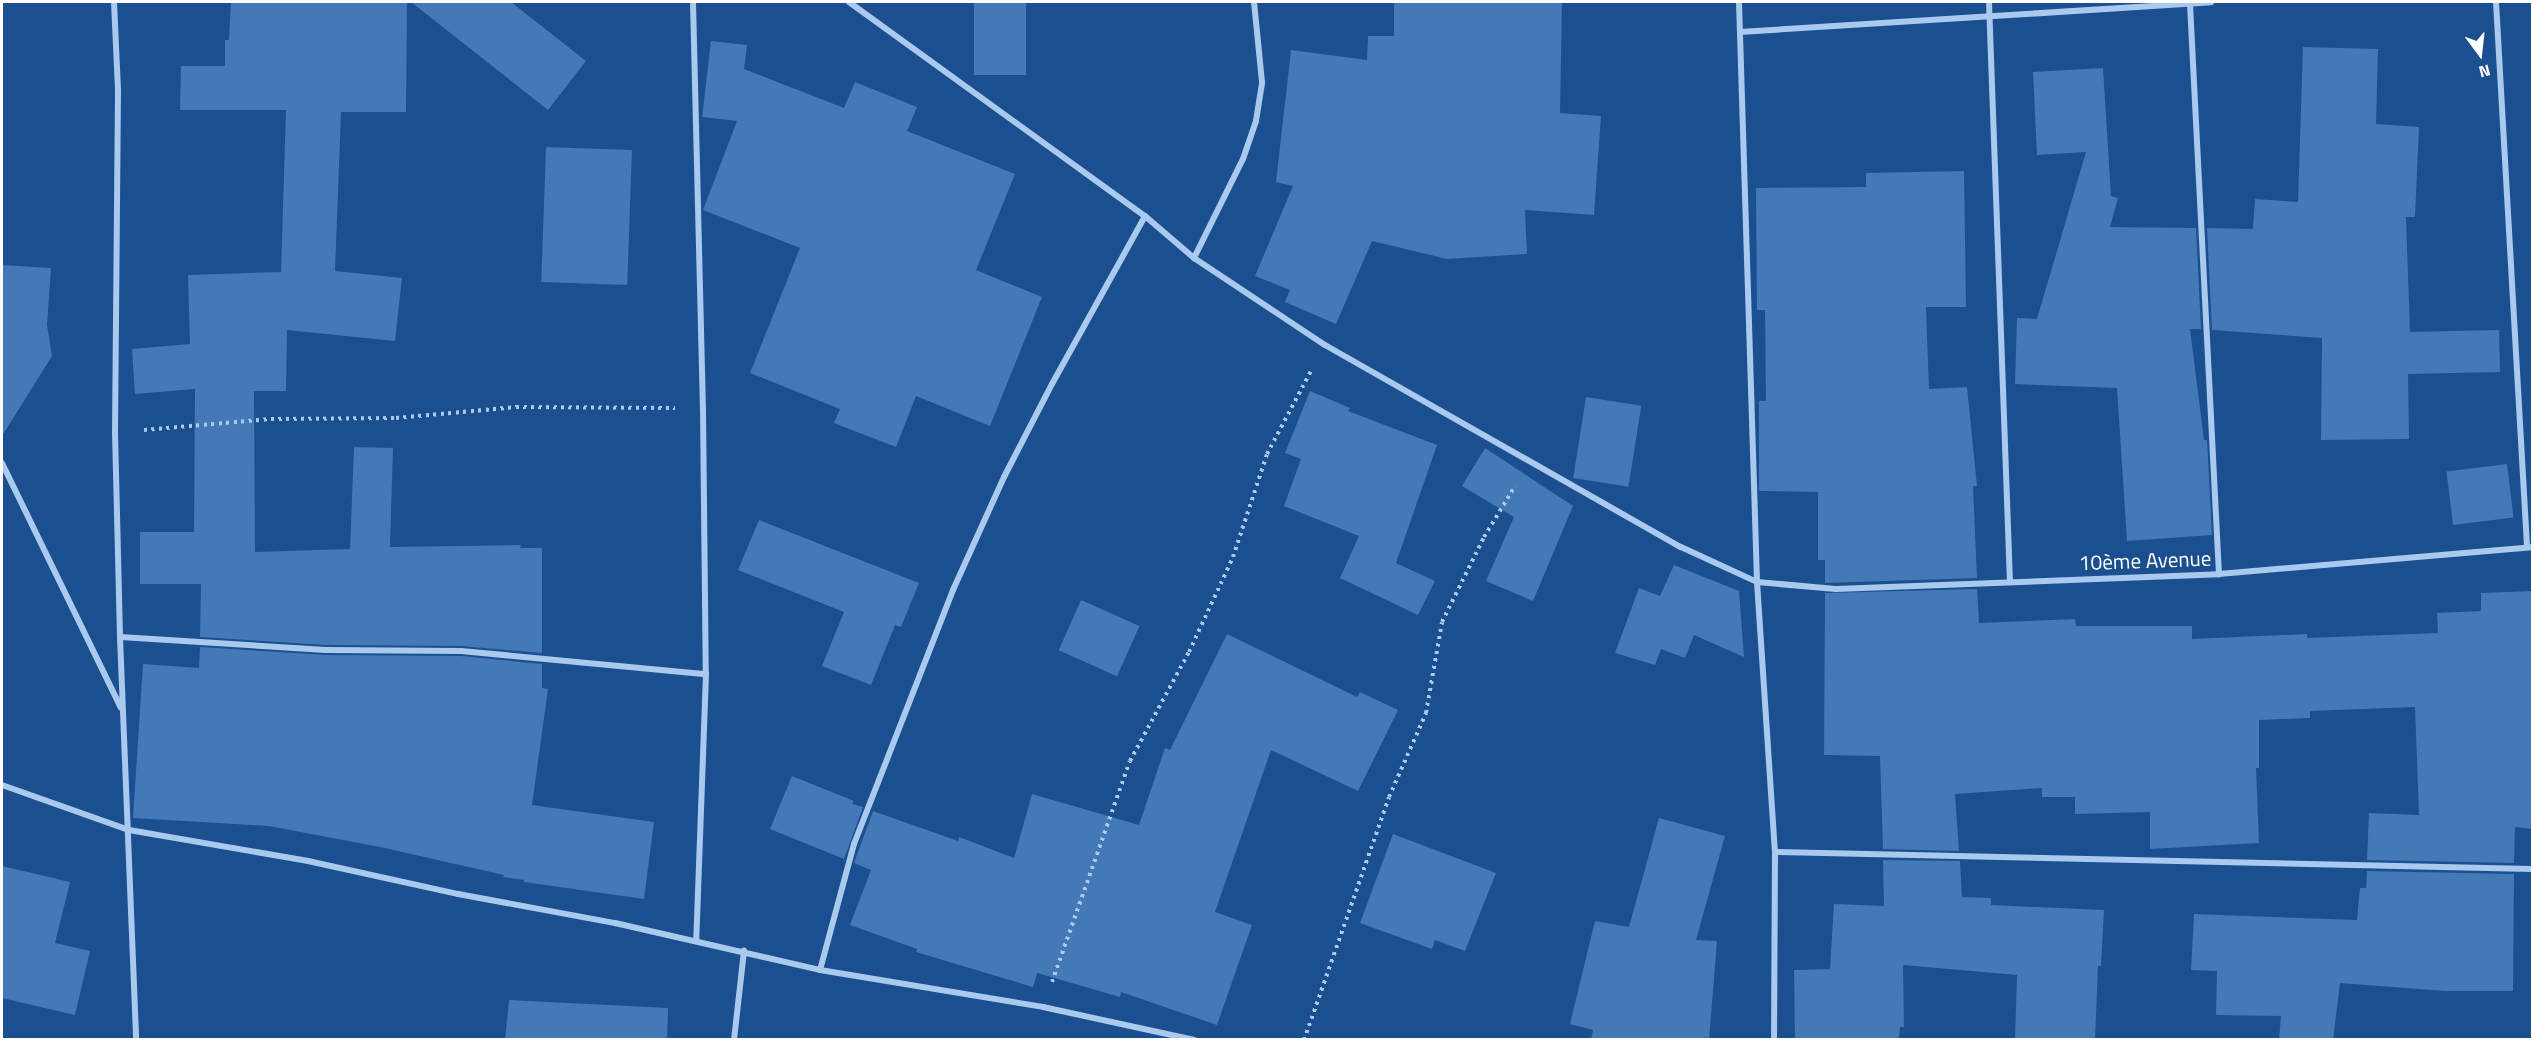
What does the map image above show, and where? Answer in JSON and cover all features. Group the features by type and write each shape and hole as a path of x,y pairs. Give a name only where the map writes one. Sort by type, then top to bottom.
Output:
{"street":[{"path":"114,2 118,90 115,432 120,637 136,1040"},
{"path":"693,2 703,408 706,674 696,941"},
{"name":"10ème Avenue","path":"849,2 1146,216 1194,258 1325,345 1681,547 1757,582 1836,589 2219,574 2530,547"},
{"path":"1194,258 1243,159 1256,121 1262,82 1254,2"},
{"path":"1739,2 1757,582 1775,852 1774,1040"},
{"path":"1989,2 2010,582"},
{"path":"1740,32 2211,2"},
{"path":"2496,2 2530,547"},
{"path":"2190,4 2219,574"},
{"path":"820,970 854,844 953,590 1004,477 1052,384 1146,216"},
{"path":"2,463 123,712"},
{"path":"120,637 326,650 461,651 706,674"},
{"path":"2,785 129,830 308,861 744,951 820,970 1043,1007 1194,1040"},
{"path":"1775,852 2532,869"},
{"path":"734,1040 744,951"}],"path":[{"path":"1043,1007 1130,761 1189,652 1233,557 1267,454 1325,345"},
{"path":"115,432 271,419 396,418 516,406 703,408"},
{"path":"1304,1040 1389,797 1426,713 1442,622 1484,537 1530,462"}],"building":[{"path":"231,2 407,2 406,112 341,112 335,271 402,278 395,341 287,330 286,391 254,391 255,552 350,549 354,447 393,448 390,547 521,545 520,548 542,548 542,653 461,646 326,645 200,637 201,584 140,584 140,532 194,532 195,389 135,394 132,349 190,344 188,275 281,272 286,110 180,110 181,66 225,66 225,40 229,40"},
{"path":"411,2 511,2 586,61 548,110"},
{"path":"1394,2 1562,2 1560,113 1601,116 1594,215 1525,210 1527,254 1447,259 1372,241 1336,324 1285,302 1290,290 1255,276 1293,186 1276,182 1291,50 1367,60 1368,36 1394,36"},
{"path":"974,3 1026,3 1026,75 974,75"},
{"path":"711,41 747,45 744,69 844,108 855,82 917,107 907,131 1015,174 976,270 1042,297 990,426 916,396 896,447 834,423 840,409 750,373 800,248 703,210 737,121 702,117"},
{"path":"2303,47 2378,49 2376,124 2419,127 2415,217 2406,217 2410,332 2499,330 2500,372 2408,374 2409,439 2321,440 2322,338 2212,330 2207,228 2253,229 2255,199 2298,202"},
{"path":"2103,68 2111,196 2118,198 2110,227 2196,228 2201,329 2190,329 2204,440 2207,440 2212,535 2127,541 2117,388 2015,384 2017,318 2037,319 2086,152 2037,155 2033,72"},
{"path":"546,147 632,150 627,285 541,282"},
{"path":"1964,171 1966,307 1926,307 1929,389 1967,387 1977,486 1973,486 1977,578 1825,583 1825,560 1818,560 1818,492 1759,491 1759,401 1766,401 1765,310 1757,310 1756,188 1866,187 1866,173"},
{"path":"2,265 51,268 47,325 52,356 2,436"},
{"path":"1310,391 1350,408 1348,411 1437,445 1396,563 1435,581 1418,615 1340,578 1359,536 1284,506 1301,459 1285,453"},
{"path":"1586,397 1641,406 1628,487 1573,478"},
{"path":"1485,448 1573,506 1533,601 1486,581 1514,517 1462,486"},
{"path":"2507,464 2514,518 2453,525 2446,471"},
{"path":"759,520 919,583 901,627 895,625 871,685 822,666 844,612 738,570"},
{"path":"1674,565 1739,591 1744,657 1694,635 1685,658 1661,649 1655,665 1615,653 1639,588 1660,596"},
{"path":"1977,589 1979,623 2075,619 2076,626 2192,626 2192,639 2307,634 2307,638 2438,633 2437,613 2481,611 2481,593 2532,591 2532,829 2515,827 2514,863 2367,860 2369,813 2419,815 2415,707 2310,711 2310,718 2259,720 2259,768 2256,768 2259,843 2150,849 2150,812 2075,814 2075,797 2042,797 2042,788 1955,794 1959,851 1883,849 1880,756 1824,755 1825,593"},
{"path":"1081,600 1139,626 1117,676 1059,650"},
{"path":"1227,634 1357,697 1360,692 1398,710 1358,791 1271,750 1215,912 1252,925 1217,1025 1121,992 1120,997 1037,973 1033,987 916,952 917,949 850,925 871,870 854,863 873,811 958,841 959,837 1014,858 1032,794 1139,825 1165,748 1170,750"},
{"path":"200,647 326,655 461,656 542,664 542,688 548,689 532,805 654,822 644,899 524,882 524,880 503,877 504,875 380,847 269,826 133,818 143,664 199,668"},
{"path":"792,776 854,801 852,804 863,807 844,859 770,829"},
{"path":"1659,818 1725,836 1696,940 1717,941 1709,1040 1591,1040 1593,1030 1570,1024 1595,921 1629,927"},
{"path":"1393,834 1496,873 1465,951 1435,940 1432,949 1360,923"},
{"path":"1883,860 1960,861 1962,897 1991,898 1991,905 2104,910 2101,966 2098,966 2095,1040 2015,1040 2017,975 1903,965 1904,1027 1900,1027 1899,1040 1795,1040 1794,970 1830,969 1834,904 1884,906"},
{"path":"2,866 70,882 55,943 90,951 75,1015 2,998"},
{"path":"2367,871 2514,874 2513,991 2445,991 2340,983 2333,1040 2279,1040 2281,1016 2216,1015 2217,971 2191,970 2194,914 2357,920 2360,888 2366,888"},
{"path":"509,1000 668,1008 667,1040 505,1040"}]}
